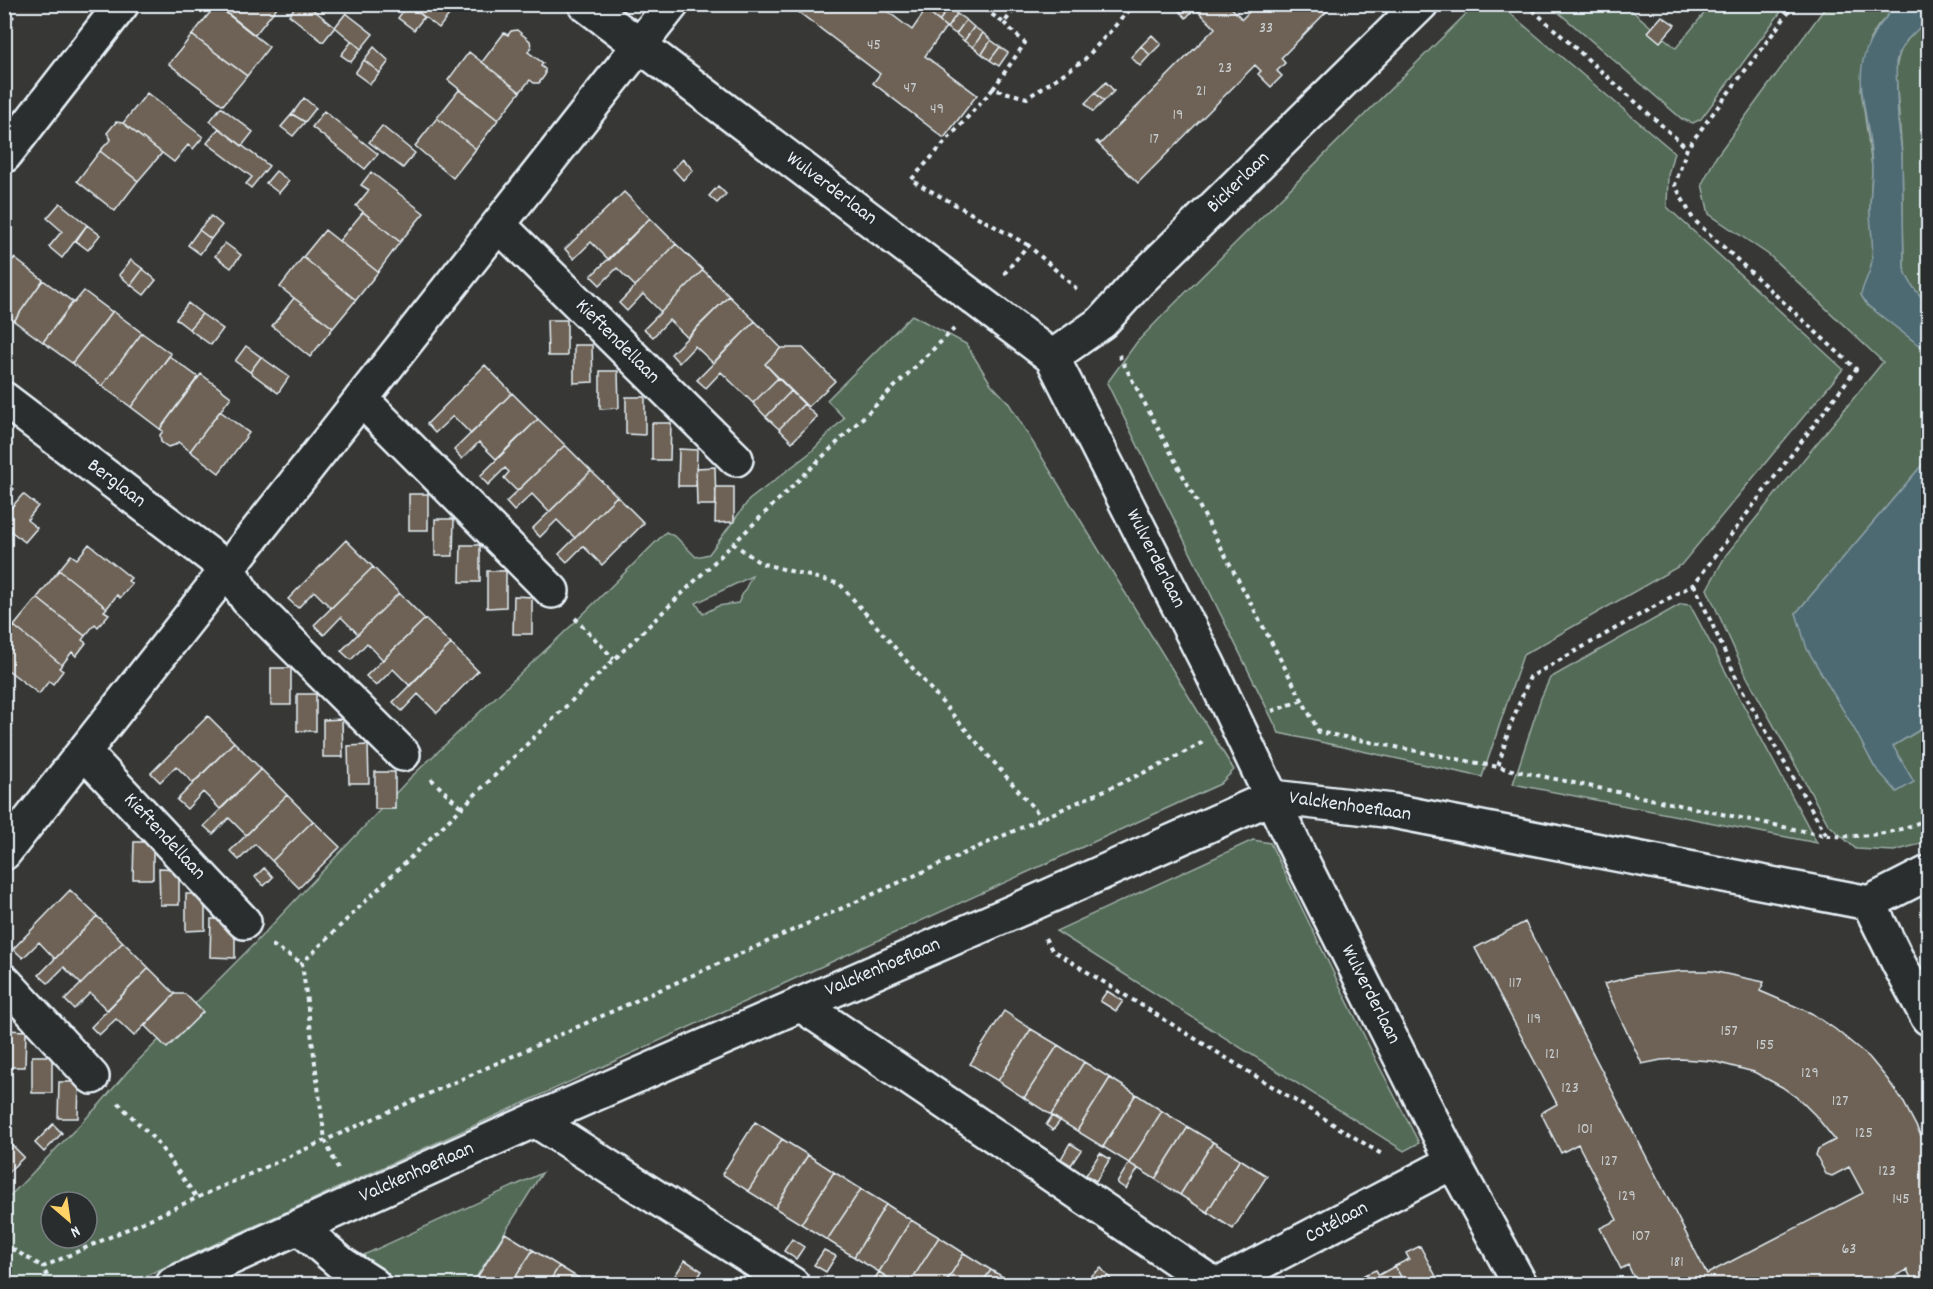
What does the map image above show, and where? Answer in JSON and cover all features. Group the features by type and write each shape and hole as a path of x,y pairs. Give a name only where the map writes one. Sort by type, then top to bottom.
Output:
{"street":[{"path":"4,156 122,4"},
{"name":"Wulverderlaan","path":"585,4 1052,357 1237,724 1298,853 1453,1162 1520,1284"},
{"path":"4,853 672,4"},
{"name":"Bickerlaan","path":"1052,357 1102,322 1139,281 1421,4"},
{"name":"Kieftendellaan","path":"499,225 736,459"},
{"name":"Berglaan","path":"4,399 228,569"},
{"path":"361,399 549,588"},
{"path":"228,569 247,600 403,754"},
{"name":"Kieftendellaan","path":"84,752 244,922"},
{"name":"Valckenhoeflaan","path":"173,1284 535,1120 1272,797 1392,811 1869,903"},
{"path":"1929,873 1869,903 1929,1018"},
{"path":"4,981 92,1077"},
{"name":"Valckenhoeflaan","path":"800,1004 1213,1284"},
{"path":"535,1120 792,1284"},
{"name":"Cotélaan","path":"1220,1284 1453,1162"},
{"path":"299,1227 342,1264 373,1284"}],"path":[{"path":"977,4 1004,23 1026,43 993,89 911,180 1028,245 1077,288 1102,322 1319,732 1827,836 1864,837 1912,827 1929,818"},
{"path":"1004,23 1018,4"},
{"path":"993,89 1028,98 1084,60 1135,4"},
{"path":"1526,4 1687,148"},
{"path":"1498,767 1510,726 1530,676 1694,584 1856,369 1693,219 1675,185 1687,148 1795,4"},
{"path":"354,1202 324,1140 302,963 981,303 1028,245"},
{"path":"733,543 760,563 840,584 1042,819"},
{"path":"1694,584 1740,686 1827,836"},
{"path":"549,588 614,659"},
{"path":"43,1267 1163,764 1237,724 1302,700"},
{"path":"1029,905 1052,950 1421,1178"},
{"path":"92,1077 157,1142 197,1198"},
{"path":"4,1244 43,1267 51,1284"}],"green space":[{"path":"1475,5 1500,5 1674,152 1668,175 1667,207 1843,369 1681,565 1523,655 1482,777 1279,733 1107,383 1137,342 1165,313"},
{"path":"1550,5 1625,5 1676,48 1711,5 1786,5 1701,119 1693,123 1682,119"},
{"path":"1827,5 1897,5 1878,26 1870,39 1861,89 1872,167 1870,211 1873,244 1871,270 1861,295 1868,305 1928,352 1928,458 1796,613 1874,766 1893,746 1928,725 1928,842 1894,851 1856,849 1828,824 1747,677 1707,589 1726,555 1883,362 1769,255 1709,214 1702,184 1716,157"},
{"path":"1928,19 1928,303 1913,288 1904,268 1902,155 1896,75 1898,57 1905,43"},
{"path":"912,315 966,344 991,384 1008,402 1234,770 1220,784 128,1284 5,1284 4,1202 100,1104 128,1071 254,944 410,778 571,626 666,532 676,537 696,557 709,554 749,500 811,452 844,418 827,400","holes":["752,576 738,603 718,606 703,614 696,603"]},
{"path":"1681,604 1690,605 1817,843 1513,784 1541,698 1550,678"},
{"path":"1253,840 1270,843 1419,1143 1404,1151 1056,931"},
{"path":"542,1173 472,1284 398,1284 357,1258"}],"water":[{"path":"1897,5 1928,5 1928,19 1906,41 1898,54 1896,63 1902,155 1904,268 1913,287 1928,303 1928,352 1867,305 1861,295 1869,274 1873,247 1870,210 1872,168 1861,83 1862,65 1868,46 1879,27"},
{"path":"1928,458 1928,725 1893,746 1914,782 1897,792 1874,766 1807,649 1796,613"}],"building":[{"path":"216,4 277,4 278,6 255,35"},
{"path":"298,4 306,4 335,27 323,42 289,15"},
{"path":"408,4 424,17 414,30 398,18"},
{"path":"408,4 434,4 449,15 439,28"},
{"path":"788,4 878,4 912,30 930,4 937,4 930,14 946,27 925,56 977,95 944,138 873,83 880,74"},
{"path":"937,4 944,4 949,8 939,21 930,14"},
{"path":"1173,4 1228,4 1242,19 1257,4 1334,4 1281,58 1285,63 1277,71 1282,76 1271,87 1258,74 1261,71 1255,65 1138,183 1096,142 1100,144 1215,28 1195,8 1186,18"},
{"path":"216,5 269,47 247,76 192,35"},
{"path":"949,8 957,14 947,28 939,21"},
{"path":"4,10 14,17 4,28"},
{"path":"346,13 373,34 361,49 335,27"},
{"path":"957,14 966,20 956,34 947,28"},
{"path":"1662,16 1675,25 1660,42 1648,32"},
{"path":"966,20 974,27 964,41 956,34"},
{"path":"974,27 983,33 973,47 964,41"},
{"path":"517,30 530,41 531,47 528,52 543,63 541,66 545,69 545,75 539,83 530,80 520,92 482,62 504,33 508,35 511,31"},
{"path":"983,33 991,40 982,54 973,47"},
{"path":"192,35 247,76 223,105 169,64"},
{"path":"1152,35 1161,44 1150,55 1141,46"},
{"path":"991,40 1000,47 990,60 982,54"},
{"path":"352,41 361,49 351,62 341,55"},
{"path":"1141,46 1150,55 1140,66 1131,57"},
{"path":"374,47 389,61 380,73 364,60"},
{"path":"1000,47 1008,53 999,66 990,60"},
{"path":"469,52 520,92 498,120 448,80"},
{"path":"364,60 380,73 370,84 355,73"},
{"path":"1106,82 1114,91 1104,101 1095,93"},
{"path":"459,90 498,120 476,149 437,118"},
{"path":"147,93 203,137 193,149 188,145 174,162 123,123"},
{"path":"1095,93 1104,101 1093,112 1085,103"},
{"path":"304,98 316,108 305,122 292,114"},
{"path":"221,107 253,132 242,146 210,121"},
{"path":"324,111 378,154 365,169 312,127"},
{"path":"292,114 305,122 293,136 281,127"},
{"path":"437,118 476,149 453,178 415,146"},
{"path":"116,122 123,123 162,153 138,181 100,151 111,139 107,133"},
{"path":"382,126 415,153 403,168 369,142"},
{"path":"219,128 269,166 251,188 246,184 252,177 207,143"},
{"path":"100,151 138,181 115,211 77,181"},
{"path":"683,159 693,170 683,180 673,169"},
{"path":"276,171 289,181 279,193 266,183"},
{"path":"371,172 424,213 400,242 356,206 369,190 361,185"},
{"path":"718,186 726,194 717,203 709,196"},
{"path":"624,192 650,218 609,260 591,242 574,259 565,249"},
{"path":"60,203 87,225 62,258 49,247 62,231 47,218"},
{"path":"363,212 400,242 378,272 339,241"},
{"path":"211,216 222,225 211,239 199,230"},
{"path":"650,218 676,244 635,286 617,268 600,285 591,276"},
{"path":"87,225 100,235 88,250 76,241"},
{"path":"199,230 211,239 200,254 188,245"},
{"path":"325,230 378,272 356,300 303,257"},
{"path":"225,243 241,255 231,268 215,256"},
{"path":"676,244 703,270 661,312 643,294 627,311 619,303"},
{"path":"303,257 356,300 333,328 280,287"},
{"path":"14,258 43,280 14,321 4,313 4,271"},
{"path":"131,260 143,269 131,285 119,275"},
{"path":"143,269 156,280 144,295 131,285"},
{"path":"703,270 729,296 687,337 669,320 653,337 644,329"},
{"path":"43,280 73,302 43,342 14,321"},
{"path":"84,291 112,312 72,363 43,342"},
{"path":"729,296 755,321 713,363 695,346 679,363 671,354"},
{"path":"294,298 333,328 310,357 272,326"},
{"path":"188,303 202,314 189,329 176,319"},
{"path":"113,311 142,333 102,386 72,363"},
{"path":"202,314 223,329 211,345 189,329"},
{"path":"547,320 567,320 567,356 548,356"},
{"path":"755,321 781,348 765,364 778,378 753,403 721,372 706,388 697,380"},
{"path":"142,333 171,354 131,407 102,386"},
{"path":"574,345 592,345 593,382 574,383"},
{"path":"246,346 261,357 250,372 235,361"},
{"path":"781,348 803,348 835,381 808,407 765,364"},
{"path":"169,356 198,377 160,429 131,407"},
{"path":"261,357 289,377 278,393 250,372"},
{"path":"485,365 512,393 471,434 453,416 435,433 427,424"},
{"path":"600,371 618,371 619,408 600,409"},
{"path":"201,374 231,397 190,451 178,442 168,447 161,442 160,435 163,431 160,429"},
{"path":"778,378 791,391 766,417 753,403"},
{"path":"791,391 804,404 779,429 766,417"},
{"path":"512,393 538,419 496,459 479,442 462,459 454,450"},
{"path":"626,397 645,397 645,435 626,434"},
{"path":"804,404 817,417 792,442 779,429"},
{"path":"220,411 249,433 219,473 190,451"},
{"path":"538,419 565,445 517,491 504,478 509,472 505,468 488,485 480,476"},
{"path":"652,423 671,423 670,460 652,460"},
{"path":"565,445 591,471 549,512 532,494 514,511 506,502"},
{"path":"679,449 697,450 696,486 678,486"},
{"path":"715,467 716,505 697,505 696,468"},
{"path":"591,471 617,496 575,538 557,520 540,537 532,529"},
{"path":"4,482 14,489 4,501"},
{"path":"716,487 734,487 734,522 715,523"},
{"path":"23,494 38,506 27,520 37,528 25,542 4,526 4,516"},
{"path":"409,494 428,494 428,530 409,530"},
{"path":"617,496 644,523 602,565 583,546 567,562 559,554"},
{"path":"435,519 454,519 453,556 435,556"},
{"path":"346,540 373,567 331,608 314,591 298,608 288,599"},
{"path":"89,544 131,578 128,581 132,584 120,598 117,595 107,608 59,570 71,555 77,559"},
{"path":"461,545 480,545 480,582 460,582"},
{"path":"373,567 399,593 358,634 341,617 324,635 314,625"},
{"path":"59,570 107,608 104,611 109,614 98,627 95,624 85,636 37,598"},
{"path":"487,571 506,571 506,607 487,608"},
{"path":"399,593 425,619 383,660 367,643 351,660 341,651"},
{"path":"514,596 532,597 532,634 513,634"},
{"path":"37,598 85,636 82,640 86,643 76,656 72,652 62,665 14,626"},
{"path":"425,619 451,644 410,686 393,669 376,686 366,676"},
{"path":"14,626 62,665 59,668 63,671 53,684 49,681 39,694 4,667 4,638"},
{"path":"451,644 478,671 437,713 418,694 402,711 393,702"},
{"path":"271,668 291,668 291,705 271,705"},
{"path":"297,694 316,694 316,731 297,731"},
{"path":"208,716 234,742 193,783 176,766 160,782 151,773"},
{"path":"342,719 343,757 323,757 323,720"},
{"path":"4,723 12,729 9,733 12,736 4,744"},
{"path":"234,742 261,769 220,809 203,792 187,809 177,800"},
{"path":"368,745 369,783 349,783 348,746"},
{"path":"261,769 287,795 246,835 229,818 213,834 204,826"},
{"path":"375,772 395,772 395,809 375,809"},
{"path":"287,795 313,821 272,861 255,844 239,860 230,851"},
{"path":"313,821 340,847 299,888 272,861"},
{"path":"134,842 153,842 153,879 133,879"},
{"path":"159,868 179,869 179,905 160,905"},
{"path":"264,868 273,877 264,886 255,877"},
{"path":"70,890 97,916 55,959 39,942 23,958 13,949"},
{"path":"186,894 205,894 205,930 186,931"},
{"path":"97,916 123,942 81,984 64,967 48,983 39,975"},
{"path":"211,919 235,919 235,958 210,957"},
{"path":"1525,922 1707,1274 1863,1193 1849,1167 1832,1176 1826,1174 1816,1155 1818,1149 1835,1140 1800,1100 1782,1087 1754,1072 1712,1061 1680,1059 1642,1064 1604,984 1634,976 1681,971 1712,971 1764,982 1760,991 1811,1013 1869,1057 1904,1103 1928,1149 1928,1284 1914,1284 1907,1270 1879,1284 1637,1284 1628,1265 1621,1269 1600,1228 1617,1220 1578,1144 1561,1153 1541,1113 1557,1104 1475,948"},
{"path":"123,942 149,968 107,1010 90,993 74,1009 65,1000"},
{"path":"149,968 175,994 134,1036 116,1019 99,1035 91,1027"},
{"path":"1107,991 1123,1001 1116,1011 1100,1001"},
{"path":"175,994 185,994 203,1012 167,1048 145,1026"},
{"path":"1004,1011 1031,1029 998,1081 970,1064"},
{"path":"1031,1029 1058,1045 1024,1098 998,1081"},
{"path":"6,1030 26,1031 25,1067 6,1067"},
{"path":"1058,1045 1084,1062 1051,1115 1024,1098"},
{"path":"32,1056 52,1056 52,1093 32,1093"},
{"path":"1084,1062 1110,1078 1077,1131 1051,1115"},
{"path":"1110,1078 1136,1094 1103,1147 1077,1131"},
{"path":"59,1082 79,1082 78,1118 58,1118"},
{"path":"1136,1094 1162,1111 1129,1163 1103,1147"},
{"path":"1162,1111 1188,1127 1155,1179 1129,1163"},
{"path":"1052,1116 1060,1121 1053,1130 1046,1125"},
{"path":"755,1122 782,1139 748,1191 722,1174"},
{"path":"53,1124 62,1133 44,1152 35,1143"},
{"path":"1188,1127 1213,1142 1180,1195 1155,1179"},
{"path":"4,1137 24,1157 4,1176"},
{"path":"782,1139 808,1155 775,1208 748,1191"},
{"path":"1213,1142 1240,1159 1207,1212 1180,1195"},
{"path":"1070,1143 1081,1150 1071,1165 1061,1159"},
{"path":"1100,1153 1110,1159 1096,1181 1086,1175"},
{"path":"808,1155 834,1172 801,1224 775,1208"},
{"path":"1240,1159 1267,1176 1233,1229 1207,1212"},
{"path":"1129,1163 1138,1169 1126,1189 1117,1183"},
{"path":"834,1172 861,1189 827,1240 801,1224"},
{"path":"861,1189 886,1204 854,1257 827,1240"},
{"path":"886,1204 911,1220 879,1272 854,1257"},
{"path":"911,1220 939,1237 909,1284 898,1284 879,1272"},
{"path":"505,1233 533,1250 511,1284 473,1284"},
{"path":"939,1237 964,1253 945,1284 909,1284"},
{"path":"792,1239 804,1247 796,1259 784,1251"},
{"path":"1420,1246 1440,1284 1405,1284 1395,1266 1409,1259 1406,1253"},
{"path":"533,1250 559,1266 548,1284 511,1284"},
{"path":"824,1250 836,1256 826,1272 814,1265"},
{"path":"964,1253 991,1270 981,1284 945,1284"},
{"path":"685,1260 702,1271 694,1284 685,1284 674,1277"},
{"path":"559,1266 585,1282 583,1284 548,1284"},
{"path":"1395,1266 1405,1284 1372,1284 1366,1274 1376,1270 1379,1275"},
{"path":"1101,1268 1113,1282 1110,1284 1081,1284"},
{"path":"991,1270 1015,1284 981,1284"},
{"path":"879,1272 892,1281 890,1284 871,1284"},
{"path":"1366,1274 1372,1284 1356,1284 1354,1281"}]}
